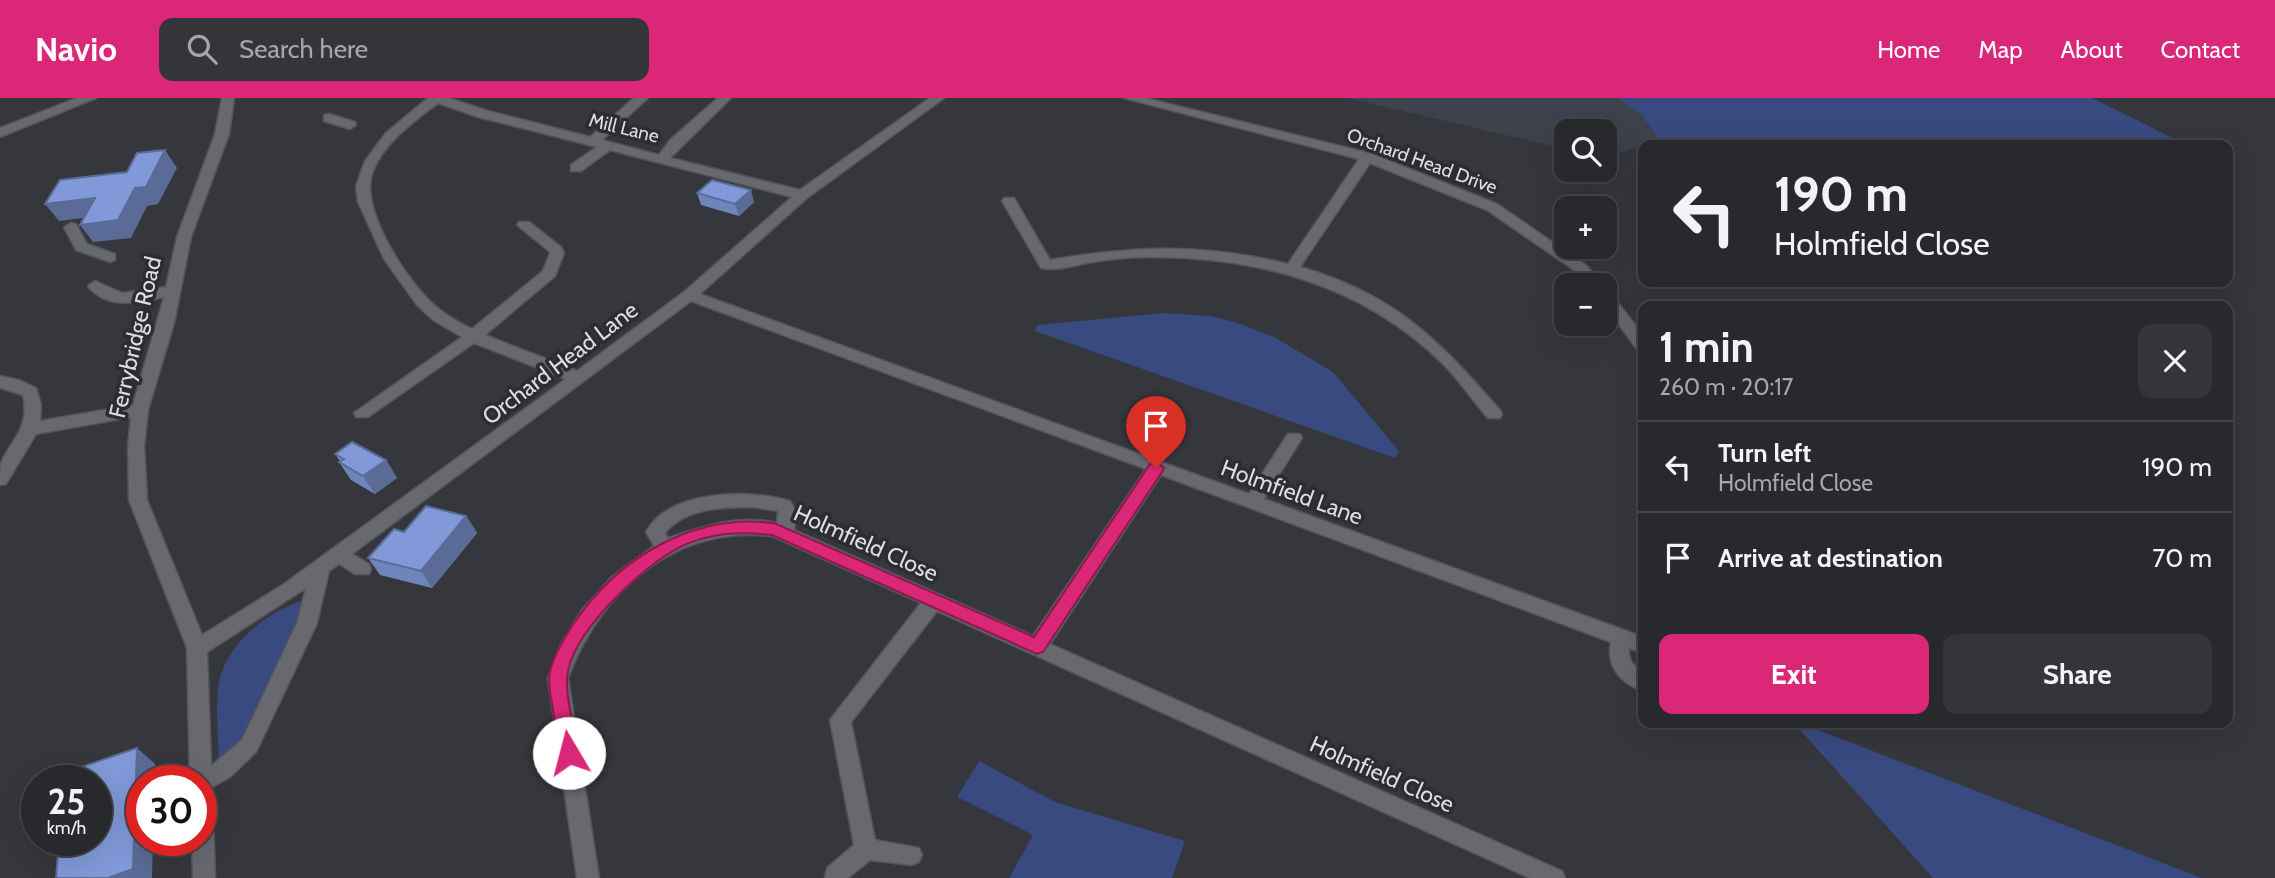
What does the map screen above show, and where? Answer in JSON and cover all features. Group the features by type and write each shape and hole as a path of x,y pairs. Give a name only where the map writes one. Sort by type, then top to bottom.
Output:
{"street":[{"path":"0,133 60,107 90,98"},
{"name":"Ferrybridge Road","path":"201,765 197,648 138,500 136,446 140,410 166,323 184,237 222,134 228,98"},
{"path":"436,98 404,123 387,141 370,165 363,184 374,225 397,272 415,296 439,317 474,336 579,378"},
{"name":"Mill Lane","path":"436,98 483,114 610,144 802,195"},
{"path":"594,140 642,98"},
{"path":"663,158 725,98"},
{"name":"Orchard Head Lane","path":"197,648 338,554 579,378 689,295 802,195 938,98"},
{"name":"Orchard Head Drive","path":"1130,98 1367,157 1492,206 1586,273"},
{"path":"329,117 350,125"},
{"path":"576,168 610,144"},
{"path":"1293,267 1367,157"},
{"path":"1009,201 1046,265 1123,253 1241,257 1293,267 1365,299 1404,324 1448,360 1494,414"},
{"path":"362,413 474,336 550,273 556,253 554,247 524,225"},
{"path":"71,227 81,247 110,257"},
{"path":"95,286 115,299 134,299 171,291"},
{"name":"Holmfield Lane","path":"689,295 1638,643"},
{"path":"1617,311 1638,339"},
{"path":"0,382 13,384 30,392 36,409 31,429 0,479"},
{"path":"31,429 140,410"},
{"path":"1253,502 1294,438"},
{"path":"1037,647 1156,468"},
{"path":"664,548 655,533 659,524 688,509 720,502 772,501 785,506 788,513 784,534"},
{"name":"Holmfield Close","path":"588,878 558,678 571,644 589,615 619,582 664,548 721,528 745,526 784,534 1554,878"},
{"path":"338,554 362,569"},
{"path":"217,773 249,746 307,623 321,566"},
{"path":"866,849 840,720 934,601"},
{"path":"1622,637 1617,658 1621,667 1638,679"},
{"path":"835,875 866,849 911,855"},
{"name":"Ferrybridge Road","path":"204,856 204,878"}],"shaded area":[{"path":"1347,98 1618,98 1641,114 1658,139 1638,140 1638,146 1617,154 1617,119 1554,119 1554,146"},
{"path":"1618,98 2092,98 2177,140 1668,140 1658,139 1641,114"},
{"path":"1164,313 1210,316 1235,322 1274,337 1333,372 1399,451 1395,458 1035,331 1037,325"},
{"path":"301,601 306,605 242,748 219,766 217,698 225,665 251,631 275,613"},
{"path":"1798,728 1813,728 2202,878 1933,878"},
{"path":"979,761 1055,802 1185,841 1172,878 1009,878 1033,835 957,797"}],"building":[{"path":"165,150 146,187 135,188 118,220 80,225 95,198 45,204 60,180 127,172 137,153"},
{"path":"712,180 751,190 735,204 697,193"},
{"path":"352,442 386,460 363,476 339,462 344,459 335,454"},
{"path":"426,506 466,516 421,571 368,558 394,529 404,532"},
{"path":"137,748 136,765 126,765 126,856 133,856 133,869 108,878 56,878 58,856 112,856 112,765 87,765"}],"route":[{"path":"569,753 558,678 571,644 589,615 619,582 669,545 721,528 745,526 774,529 1037,647 1156,468"}]}
